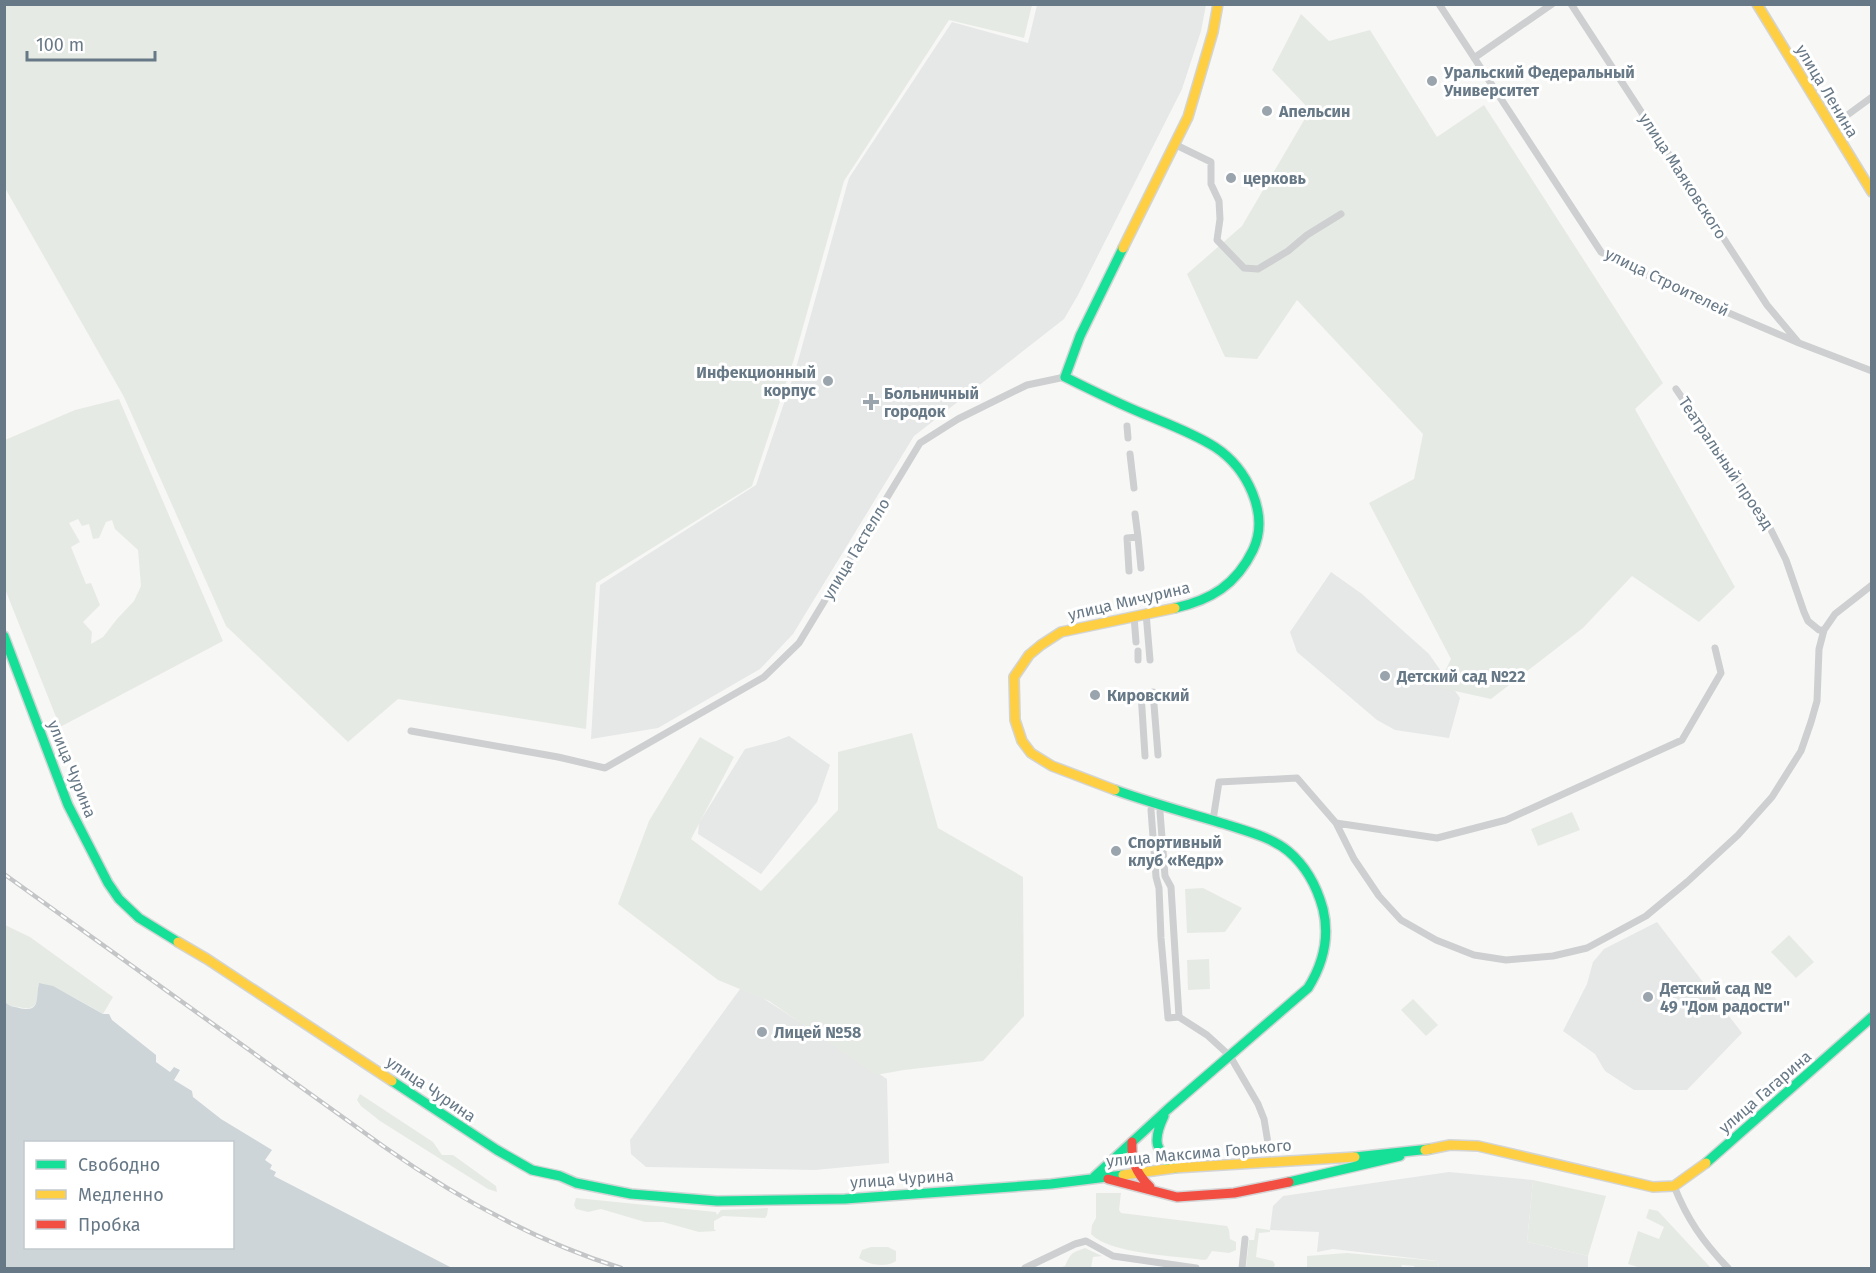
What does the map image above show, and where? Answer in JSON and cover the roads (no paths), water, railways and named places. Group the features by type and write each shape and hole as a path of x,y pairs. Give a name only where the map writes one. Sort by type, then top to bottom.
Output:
{"street":[{"path":"1065,377 1080,336 1188,117 1213,32 1218,4"},
{"name":"улица Строителей","path":"1438,4 1601,252 1799,344 1872,372"},
{"path":"1474,58 1552,4"},
{"name":"улица Маяковского","path":"1571,4 1767,305 1799,344"},
{"name":"улица Ленина","path":"1757,4 1872,192"},
{"path":"1831,127 1872,97"},
{"path":"1174,144 1211,162 1211,184 1219,201 1220,219 1217,240 1244,268 1258,269 1341,214"},
{"name":"улица Мичурина","path":"1065,377 1115,402 1198,437 1217,448 1239,470 1253,494 1259,519 1257,542 1248,560 1229,583 1211,597 1188,605 1061,632 1038,647 1014,677 1013,707 1016,729 1031,753 1061,770 1100,786 1213,820 1268,840 1290,853 1309,875 1316,889 1322,904 1326,929 1323,959 1314,980 1094,1177"},
{"name":"улица Гастелло","path":"411,731 558,757 605,768 655,741 764,677 799,643 920,443 958,419 1027,385 1065,377"},
{"name":"Театральный проезд","path":"1676,389 1767,522 1786,560 1808,621 1819,630 1824,630"},
{"path":"1127,426 1128,438"},
{"path":"1130,454 1134,488"},
{"path":"1135,514 1141,568"},
{"path":"1129,571 1127,538 1138,537"},
{"path":"1213,820 1219,782 1297,778 1336,823 1354,859 1379,896 1401,920 1436,940 1474,955 1506,960 1553,956 1587,948 1646,916 1738,835 1773,797 1801,751 1811,722 1817,700 1819,649 1824,630 1835,614 1872,585"},
{"path":"1146,613 1150,660"},
{"path":"1134,616 1137,642"},
{"name":"улица Чурина","path":"4,636 68,805 108,884 129,908 163,934 207,959 497,1150 532,1170 610,1190 690,1200 845,1199 1051,1184 1094,1177"},
{"path":"1336,823 1437,838 1506,820 1682,740 1721,673 1715,648"},
{"path":"1153,692 1158,755"},
{"path":"1141,693 1145,756"},
{"path":"1151,810 1156,877 1160,888 1161,938 1168,1018 1179,1017 1207,1035 1230,1056 1258,1104 1264,1119 1269,1149"},
{"path":"1160,812 1165,876 1171,887 1179,1017"},
{"name":"улица Гагарина","path":"1674,1186 1724,1148 1872,1017"},
{"path":"1168,1109 1155,1141 1162,1157 1175,1168"},
{"path":"1132,1143 1131,1156 1136,1173 1153,1190"},
{"name":"улица Максима Горького","path":"1094,1177 1128,1183 1177,1197 1213,1195 1280,1185 1450,1145 1478,1146 1639,1185 1674,1186"},
{"name":"улица Максима Горького","path":"1094,1177 1175,1168 1344,1158 1430,1149"},
{"path":"1342,1171 1348,1164 1344,1158"},
{"path":"1674,1186 1689,1220 1706,1245 1728,1269"},
{"path":"1242,1269 1245,1239"},
{"path":"1025,1269 1075,1244 1086,1241 1113,1256 1196,1269"}],"railway":[{"path":"4,874 383,1146 439,1183 527,1231 621,1268"}],"place":[{"name":"Уральский Федеральный Университет","path":"1432,81"},
{"name":"Апельсин","path":"1267,111"},
{"name":"церковь","path":"1231,178"},
{"name":"Инфекционный корпус","path":"828,381"},
{"name":"Больничный городок","path":"871,402"},
{"name":"Детский сад №22","path":"1385,676"},
{"name":"Кировский","path":"1095,695"},
{"name":"Спортивный клуб «Кедр»","path":"1116,851"},
{"name":"Детский сад № 49 \"Дом радости\"","path":"1648,997"},
{"name":"Лицей №58","path":"762,1032"}]}
